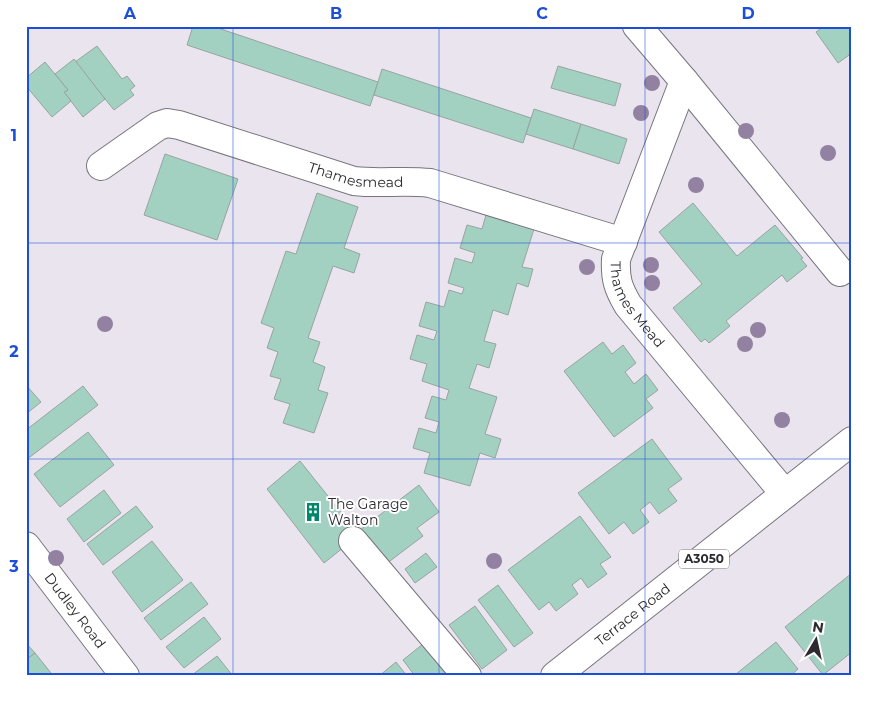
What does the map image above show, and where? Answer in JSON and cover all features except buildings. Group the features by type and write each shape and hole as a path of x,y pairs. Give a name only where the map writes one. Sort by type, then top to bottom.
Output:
{"street":[{"path":"637,26 840,272"},
{"name":"Thames Mead","path":"684,81 616,259 615,273 618,288 628,305 785,494"},
{"name":"Thamesmead","path":"102,166 158,126 167,123 179,125 354,180 372,183 410,181 430,183 622,242"},
{"name":"Terrace Road","path":"555,676 852,441"},
{"path":"353,541 467,676"},
{"name":"Dudley Road","path":"26,546 125,676"}],"place":[{"name":"The Garage Walton","path":"313,512"}]}
